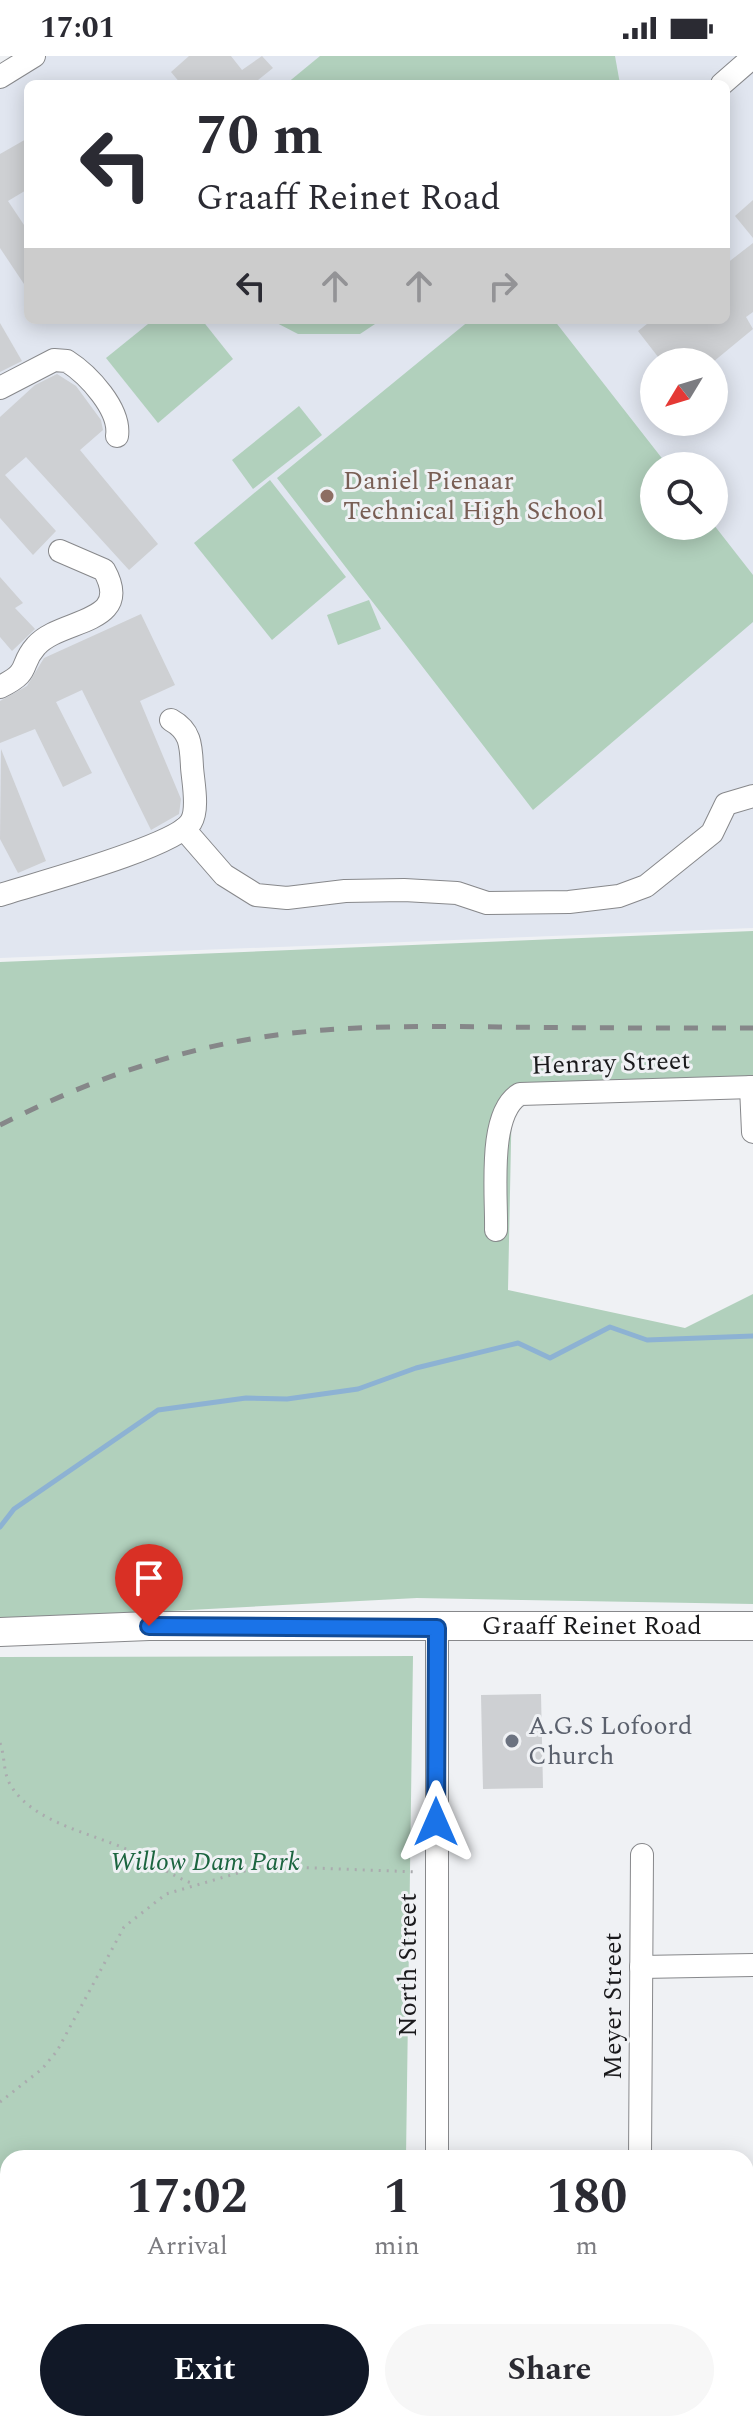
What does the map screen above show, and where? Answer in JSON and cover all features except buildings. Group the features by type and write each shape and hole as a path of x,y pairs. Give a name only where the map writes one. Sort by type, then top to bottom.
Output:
{"main road":[{"name":"Graaff Reinet Road","path":"0,1632 149,1626 753,1626"}],"street":[{"path":"0,77 34,56"},
{"path":"727,80 753,57"},
{"path":"0,388 54,360 67,361 109,405 119,424 117,436"},
{"path":"0,687 21,675 36,645 105,610 110,603 112,590 104,570 60,551"},
{"path":"0,895 127,854 184,829 194,813 191,747 186,731 171,720"},
{"path":"184,829 224,875 256,895 287,898 345,891 404,890 457,893 487,903 569,902 619,896 646,886 712,833 726,804 753,796"},
{"path":"752,1087 753,1132"},
{"name":"Henray Street","path":"496,1230 501,1119 509,1100 520,1094 752,1087"},
{"name":"North Street","path":"437,1628 437,2150"},
{"name":"Meyer Street","path":"640,2150 642,1855"},
{"path":"641,1967 753,1965"}],"path":[{"path":"0,1743 4,1771 14,1791 42,1813 85,1835 124,1848 193,1884"},
{"path":"0,2102 42,2069 57,2051 110,1950 133,1917 166,1894 262,1866 436,1871"}],"shaded area":[{"name":"Daniel Pienaar Technical High School","path":"47,56 753,56 753,928 0,958 0,85"}],"green space":[{"path":"320,56 615,56 619,80 291,80"},
{"path":"148,324 205,324 233,359 158,423 106,358"},
{"path":"279,324 375,324 360,334 298,334"},
{"path":"465,324 557,324 640,430 640,436 645,436 657,452 640,452 640,540 726,540 753,575 753,622 533,810 277,478"},
{"path":"299,406 322,435 253,489 232,460"},
{"path":"270,480 346,577 272,640 194,543"},
{"path":"369,600 381,629 338,645 327,615"},
{"path":"753,931 753,1085 512,1094 508,1290 685,1328 753,1294 753,1604 417,1598 0,1620 0,962"},
{"name":"Willow Dam Park","path":"413,1656 406,2150 0,2150 0,1657"}],"waterway":[{"path":"0,1527 14,1509 158,1410 246,1398 287,1399 358,1389 416,1368 518,1343 550,1358 610,1327 647,1340 753,1336"}],"railway":[{"path":"0,1125 128,1070 228,1043 292,1033 410,1027 753,1028"}],"place":[{"name":"Daniel Pienaar Technical High School","path":"327,496"},
{"name":"A.G.S Lofoord Church","path":"512,1741"}],"route":[{"path":"149,1626 437,1628 436,1822"}]}
